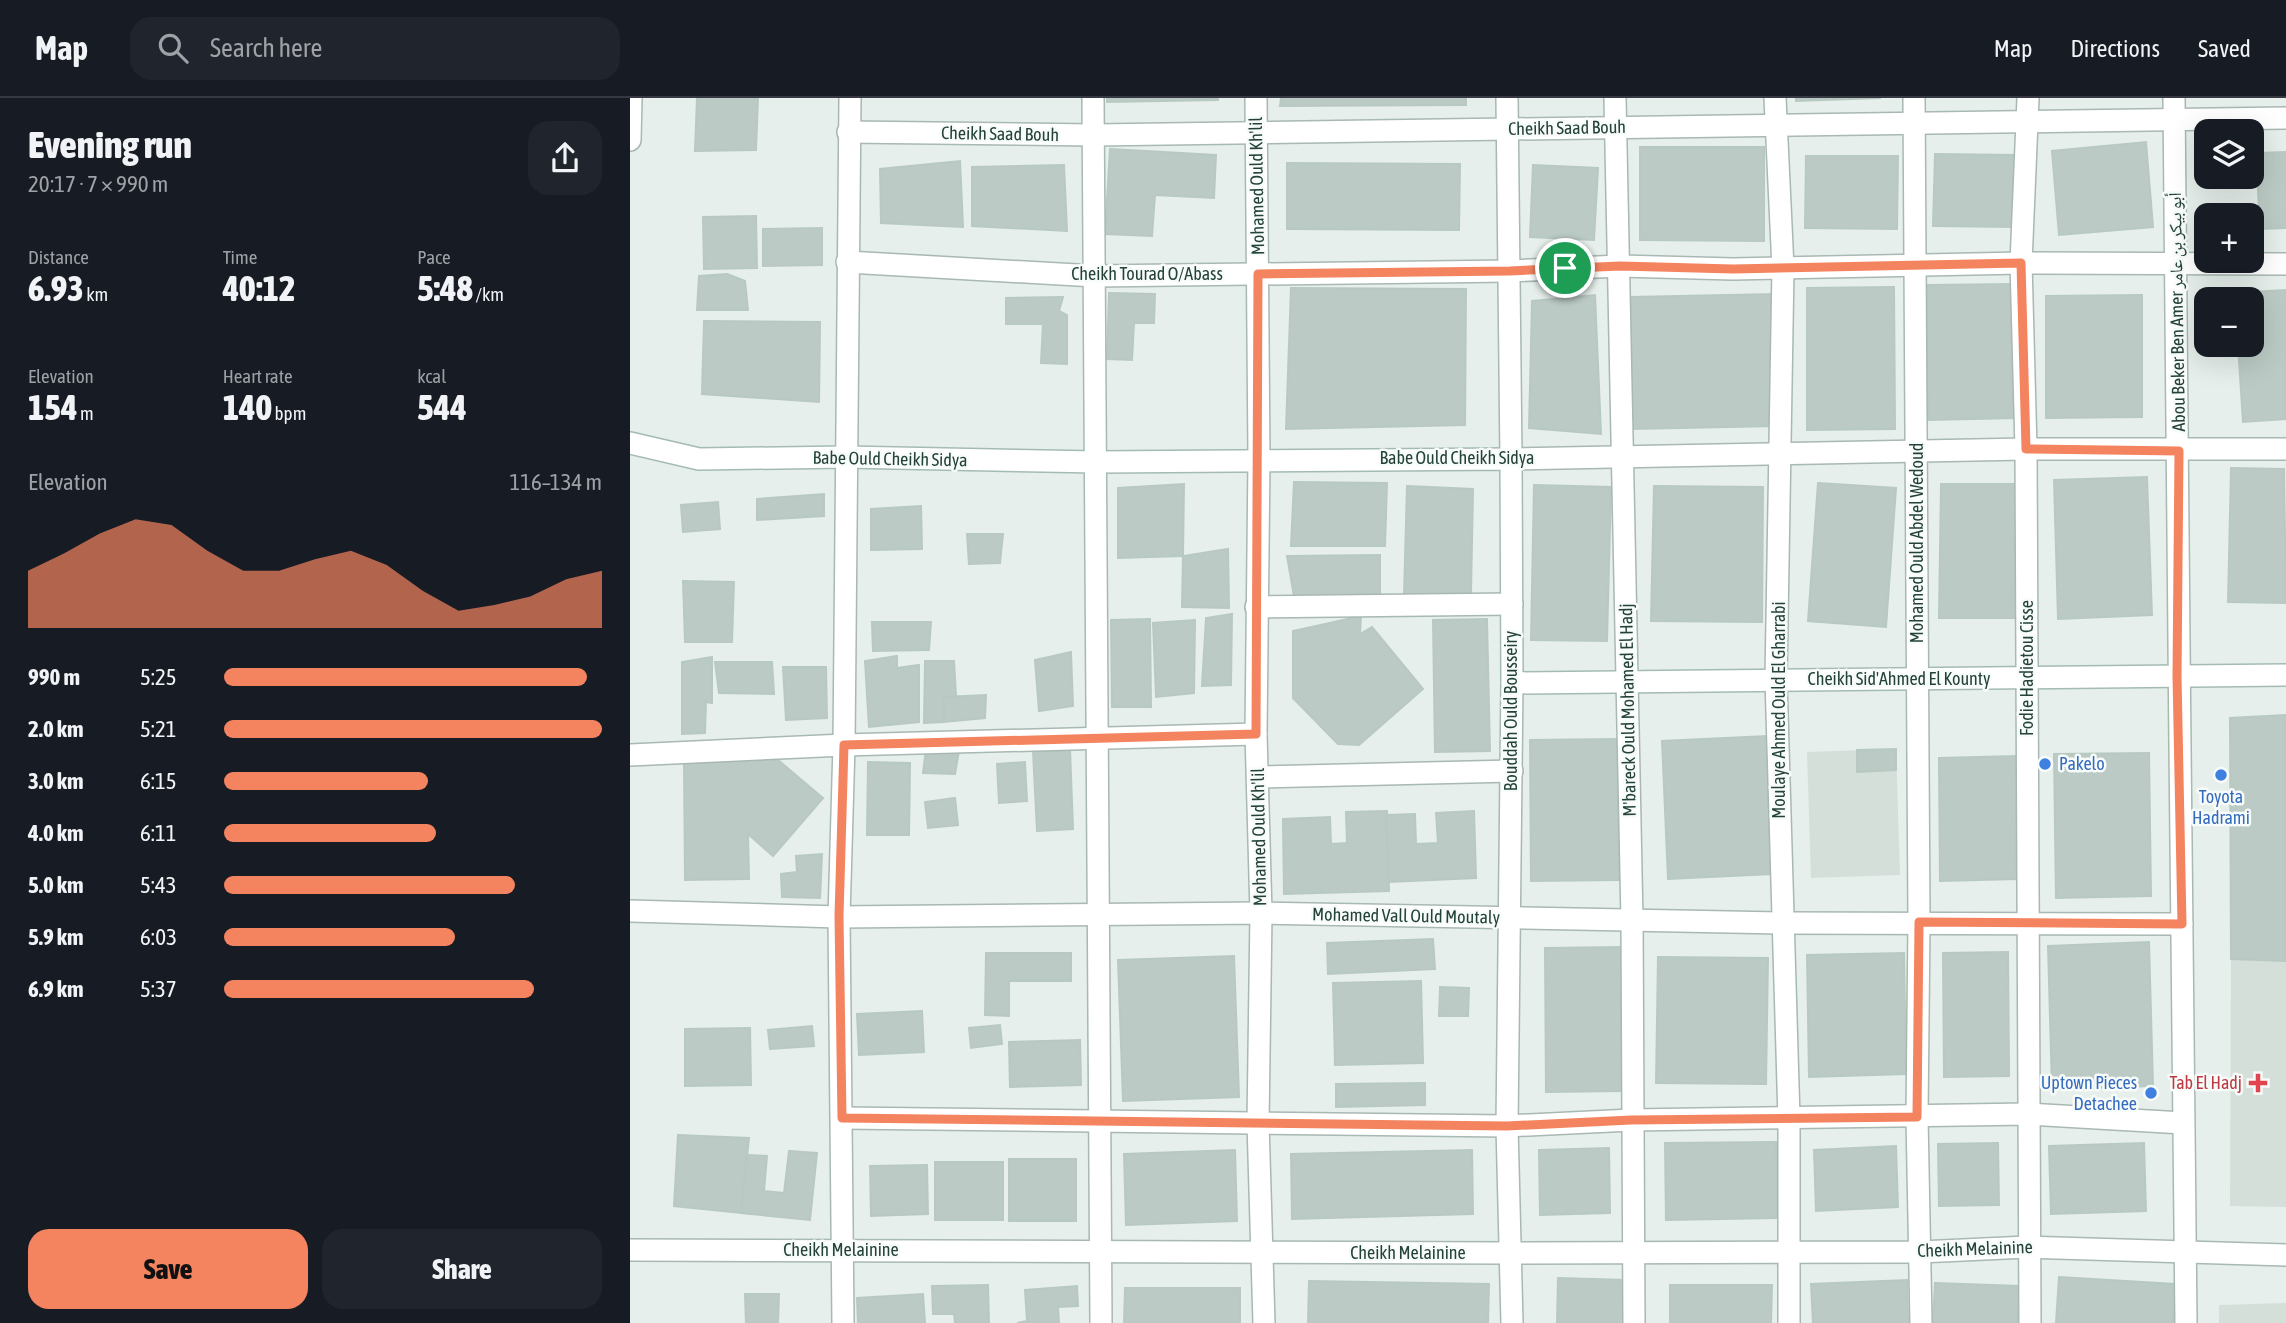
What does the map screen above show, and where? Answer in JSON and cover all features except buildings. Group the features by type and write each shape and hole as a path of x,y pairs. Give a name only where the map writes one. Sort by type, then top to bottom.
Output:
{"street":[{"path":"630,140 631,98"},
{"path":"843,1323 839,916 844,745 850,98"},
{"path":"1093,98 1101,1323"},
{"name":"Mohamed Ould Kh'lil","path":"1256,98 1259,458 1256,734 1261,913 1258,1123 1264,1323"},
{"name":"Bouddah Ould Bousseiry","path":"1507,98 1512,604 1507,1126 1512,1323"},
{"name":"M'bareck Ould Mohamed El Hadj","path":"1615,98 1632,920 1634,1323"},
{"name":"Moulaye Ahmed Ould El Gharrabi","path":"1775,98 1783,268 1782,452 1776,679 1781,923 1789,1119 1789,1323"},
{"name":"Mohamed Ould Abdel Wedoud","path":"1914,98 1919,922 1917,1117 1921,1323"},
{"name":"Fodie Hadietou Cisse","path":"2028,98 2021,263 2028,678 2027,1247 2030,1323"},
{"name":"Cheikh Saad Bouh","path":"849,132 1095,135 1775,127 2029,122 2174,109 2286,118"},
{"name":"Abou Beker Ben Amer أبو بيكر بن عامر","path":"2174,109 2179,451 2177,676 2186,1323"},
{"name":"Cheikh Tourad O/Abass","path":"847,262 1096,276 1510,271 1620,266 1783,268 2021,263 2286,264"},
{"name":"Babe Ould Cheikh Sidya","path":"630,443 699,459 846,457 1097,462 1259,458 1621,457 2026,449 2286,449"},
{"path":"1256,607 1512,604"},
{"name":"Cheikh Sid'Ahmed El Kounty","path":"1512,683 2286,675"},
{"path":"630,755 844,745 1256,734"},
{"path":"1258,777 1512,771"},
{"name":"Mohamed Vall Ould Moutaly","path":"630,911 839,916 1261,913 1781,923 2182,924"},
{"path":"842,1118 1100,1118 1507,1126 1631,1120 2028,1114 2183,1123"},
{"name":"Cheikh Melainine","path":"630,1250 1509,1253 1920,1252 2027,1247 2286,1255"}],"shaded area":[{"path":"1896,749 1900,875 1811,878 1807,752"},
{"name":"Tab El Hadj","path":"2231,959 2286,961 2286,1207 2230,1206"},
{"path":"2286,1303 2286,1323 2219,1323 2219,1305"}],"place":[{"name":"Pakelo","path":"2045,764"},
{"name":"Toyota Hadrami","path":"2221,775"},
{"name":"Tab El Hadj","path":"2258,1083"},
{"name":"Uptown Pieces Detachee","path":"2151,1093"}],"route":[{"path":"2021,263 2026,449 2179,451 2177,676 2182,924 1919,922 1917,1117 1631,1120 1507,1126 1100,1118 842,1118 839,916 844,745 1256,734 1258,274 1565,268 1916,267 2021,263"}]}
